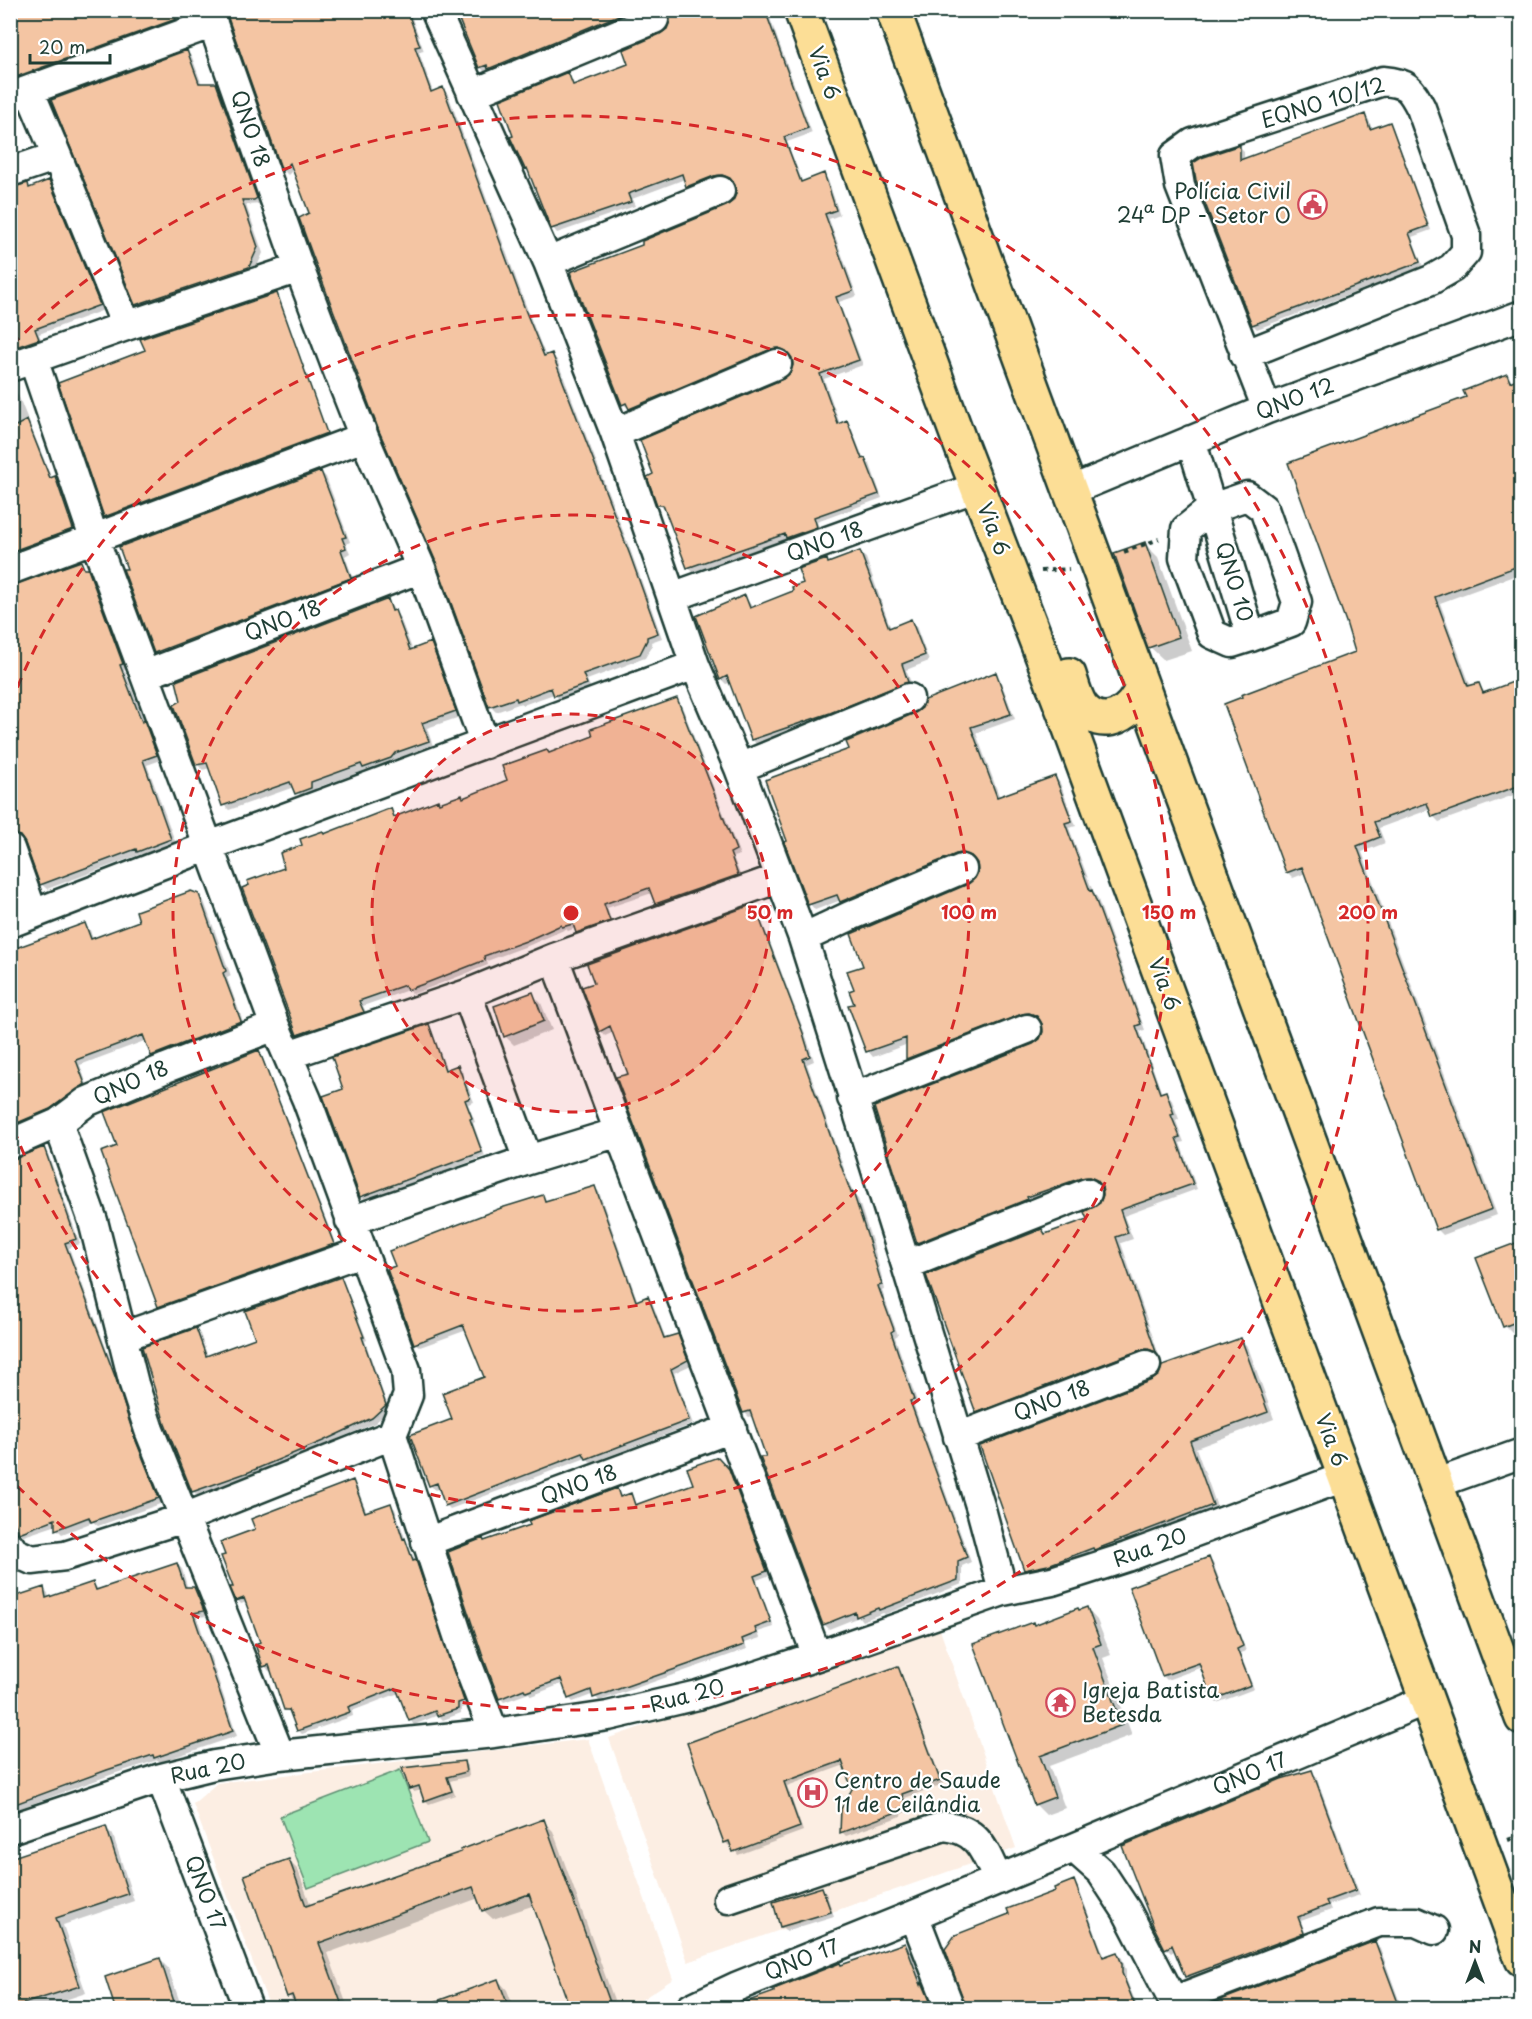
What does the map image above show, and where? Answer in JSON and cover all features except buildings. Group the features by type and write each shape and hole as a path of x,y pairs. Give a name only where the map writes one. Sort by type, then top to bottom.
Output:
{"main road":[{"name":"Via 6","path":"801,10 959,440 1065,715 1521,1959"},
{"path":"893,10 1072,490 1521,1718"},
{"path":"959,440 1021,546 1079,704 1094,715 1113,718 1133,707 1142,686"}],"street":[{"path":"435,10 548,262 615,433 695,665 739,768 803,938 981,1509 1003,1591"},
{"name":"QNO 18","path":"126,326 57,156 20,93 210,17 299,268 364,437 421,568 485,744"},
{"path":"472,94 654,19"},
{"name":"EQNO 10/12","path":"1383,81 1400,82 1411,89 1421,108 1466,235 1466,252 1452,268 1431,280 1245,356 1180,186 1175,156 1193,143 1383,81"},
{"path":"10,172 57,156"},
{"path":"548,262 720,191"},
{"path":"299,268 22,363 94,538 275,1026 288,1055 406,1370 408,1395 392,1435 466,1660 494,1733"},
{"name":"QNO 12","path":"1072,490 1267,409 1521,315"},
{"path":"1245,356 1267,409"},
{"path":"615,433 777,364"},
{"path":"10,570 364,437"},
{"name":"QNO 10","path":"1191,440 1251,637 1291,622 1297,602 1264,509 1247,496 1212,508"},
{"name":"QNO 18","path":"672,597 977,487"},
{"path":"1212,508 1186,529 1184,558 1212,634 1232,643 1251,637"},
{"name":"QNO 18","path":"145,675 421,568"},
{"path":"10,849 22,918 695,665"},
{"path":"739,768 909,698"},
{"path":"803,938 962,869"},
{"path":"288,1055 467,993 554,958 779,878"},
{"path":"554,958 817,1656"},
{"path":"467,993 528,1160"},
{"name":"QNO 18","path":"10,1144 58,1123 86,1102 275,1026"},
{"path":"852,1098 1027,1029"},
{"path":"58,1123 93,1221 134,1384 149,1431 280,1755"},
{"path":"350,1221 528,1160 620,1132"},
{"path":"906,1265 1087,1193"},
{"path":"122,1336 361,1252"},
{"name":"QNO 18","path":"958,1437 1146,1365"},
{"name":"QNO 18","path":"426,1542 732,1428"},
{"path":"10,1546 14,1552 32,1560 65,1556 184,1518 392,1435"},
{"path":"1435,1484 1521,1454"},
{"name":"Rua 20","path":"10,1829 161,1778 214,1765 280,1755 494,1733 608,1716 698,1695 1003,1591 1052,1581 1127,1557 1344,1477"},
{"name":"QNO 17","path":"691,2008 738,1986 914,1915 1426,1700"},
{"name":"QNO 17","path":"161,1778 248,2008"},
{"path":"728,1899 944,1826 957,1827 974,1837 984,1848 998,1880"},
{"path":"1074,1848 1101,1872 1126,1910 1175,2005 1378,1922 1416,1922 1434,1930"},
{"path":"914,1915 950,2008"}],"shaded area":[{"name":"Centro de Saude 11 de Ceilândia","path":"938,1624 1016,1848 688,1962 609,1738"},
{"path":"588,1739 673,1979 629,2008 270,2008 193,1804 217,1783"}],"green space":[{"path":"400,1770 428,1842 308,1888 280,1816"}],"place":[{"name":"Polícia Civil 24ª DP - Setor O","path":"1312,204"},
{"name":"Igreja Batista Betesda","path":"1061,1703"},
{"name":"Centro de Saude 11 de Ceilândia","path":"813,1793"}]}
